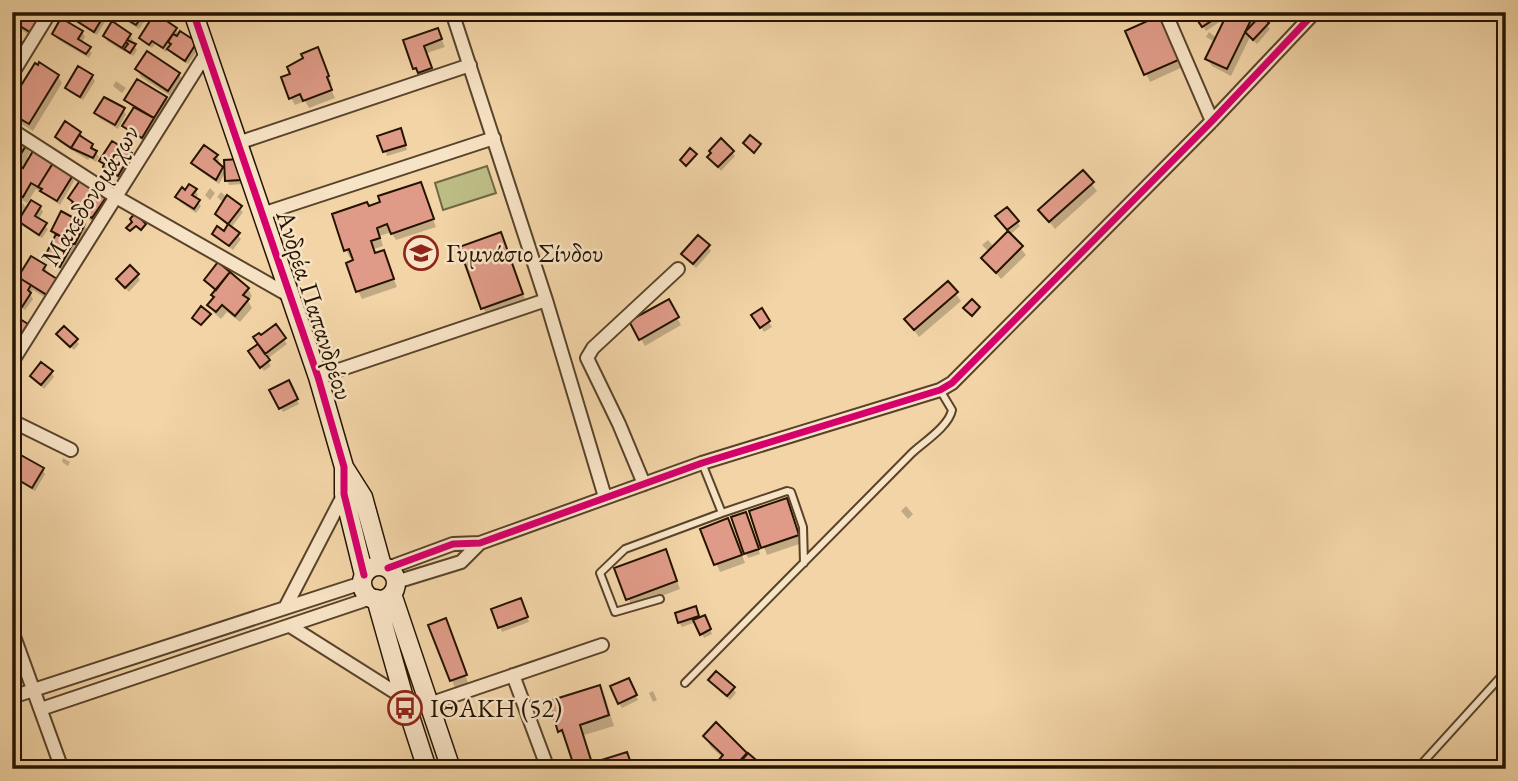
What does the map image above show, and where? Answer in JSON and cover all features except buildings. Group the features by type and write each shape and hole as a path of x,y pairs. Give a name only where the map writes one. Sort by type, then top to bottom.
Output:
{"street":[{"path":"12,74 50,12"},
{"name":"Ανδρέα Παπανδρέου","path":"193,12 318,377 344,467 344,494 429,704 451,769"},
{"path":"452,12 546,300 606,497"},
{"path":"1165,12 1212,121"},
{"path":"41,709 290,626 453,544 480,543 702,463 940,390 952,383 1212,121 1315,12"},
{"name":"Μακεδονομάχων","path":"12,362 207,52"},
{"path":"238,143 470,65"},
{"path":"12,130 116,197 290,296"},
{"path":"262,214 494,138"},
{"path":"644,484 587,358 593,348 678,269"},
{"path":"318,377 546,300"},
{"path":"12,421 71,450"},
{"name":"Ανδρέα Παπανδρέου","path":"344,467 363,497 404,698 427,769"},
{"path":"285,608 344,494"},
{"path":"12,697 285,608 461,562 480,543"},
{"path":"290,626 404,698"},
{"path":"12,631 62,769"},
{"path":"170,645 177,664"},
{"path":"429,704 602,645"},
{"path":"513,675 548,769"}],"lane":[{"path":"685,682 951,416 952,410 940,390"},
{"path":"702,463 722,513"},
{"path":"660,599 615,612 600,573 625,549 787,491 791,492 803,527 804,563"},
{"path":"1417,769 1506,671"}],"shaded area":[{"path":"487,166 496,193 443,210 435,183"}],"cycle path":[{"path":"193,12 318,377 344,467 344,494 364,575"},
{"path":"388,568 453,544 480,543 702,463 940,390 952,383 1212,121 1315,12"}],"place":[{"name":"Γυμνάσιο Σίνδου","path":"421,253"},
{"name":"ΙΘΑΚΗ (52)","path":"405,708"}]}
